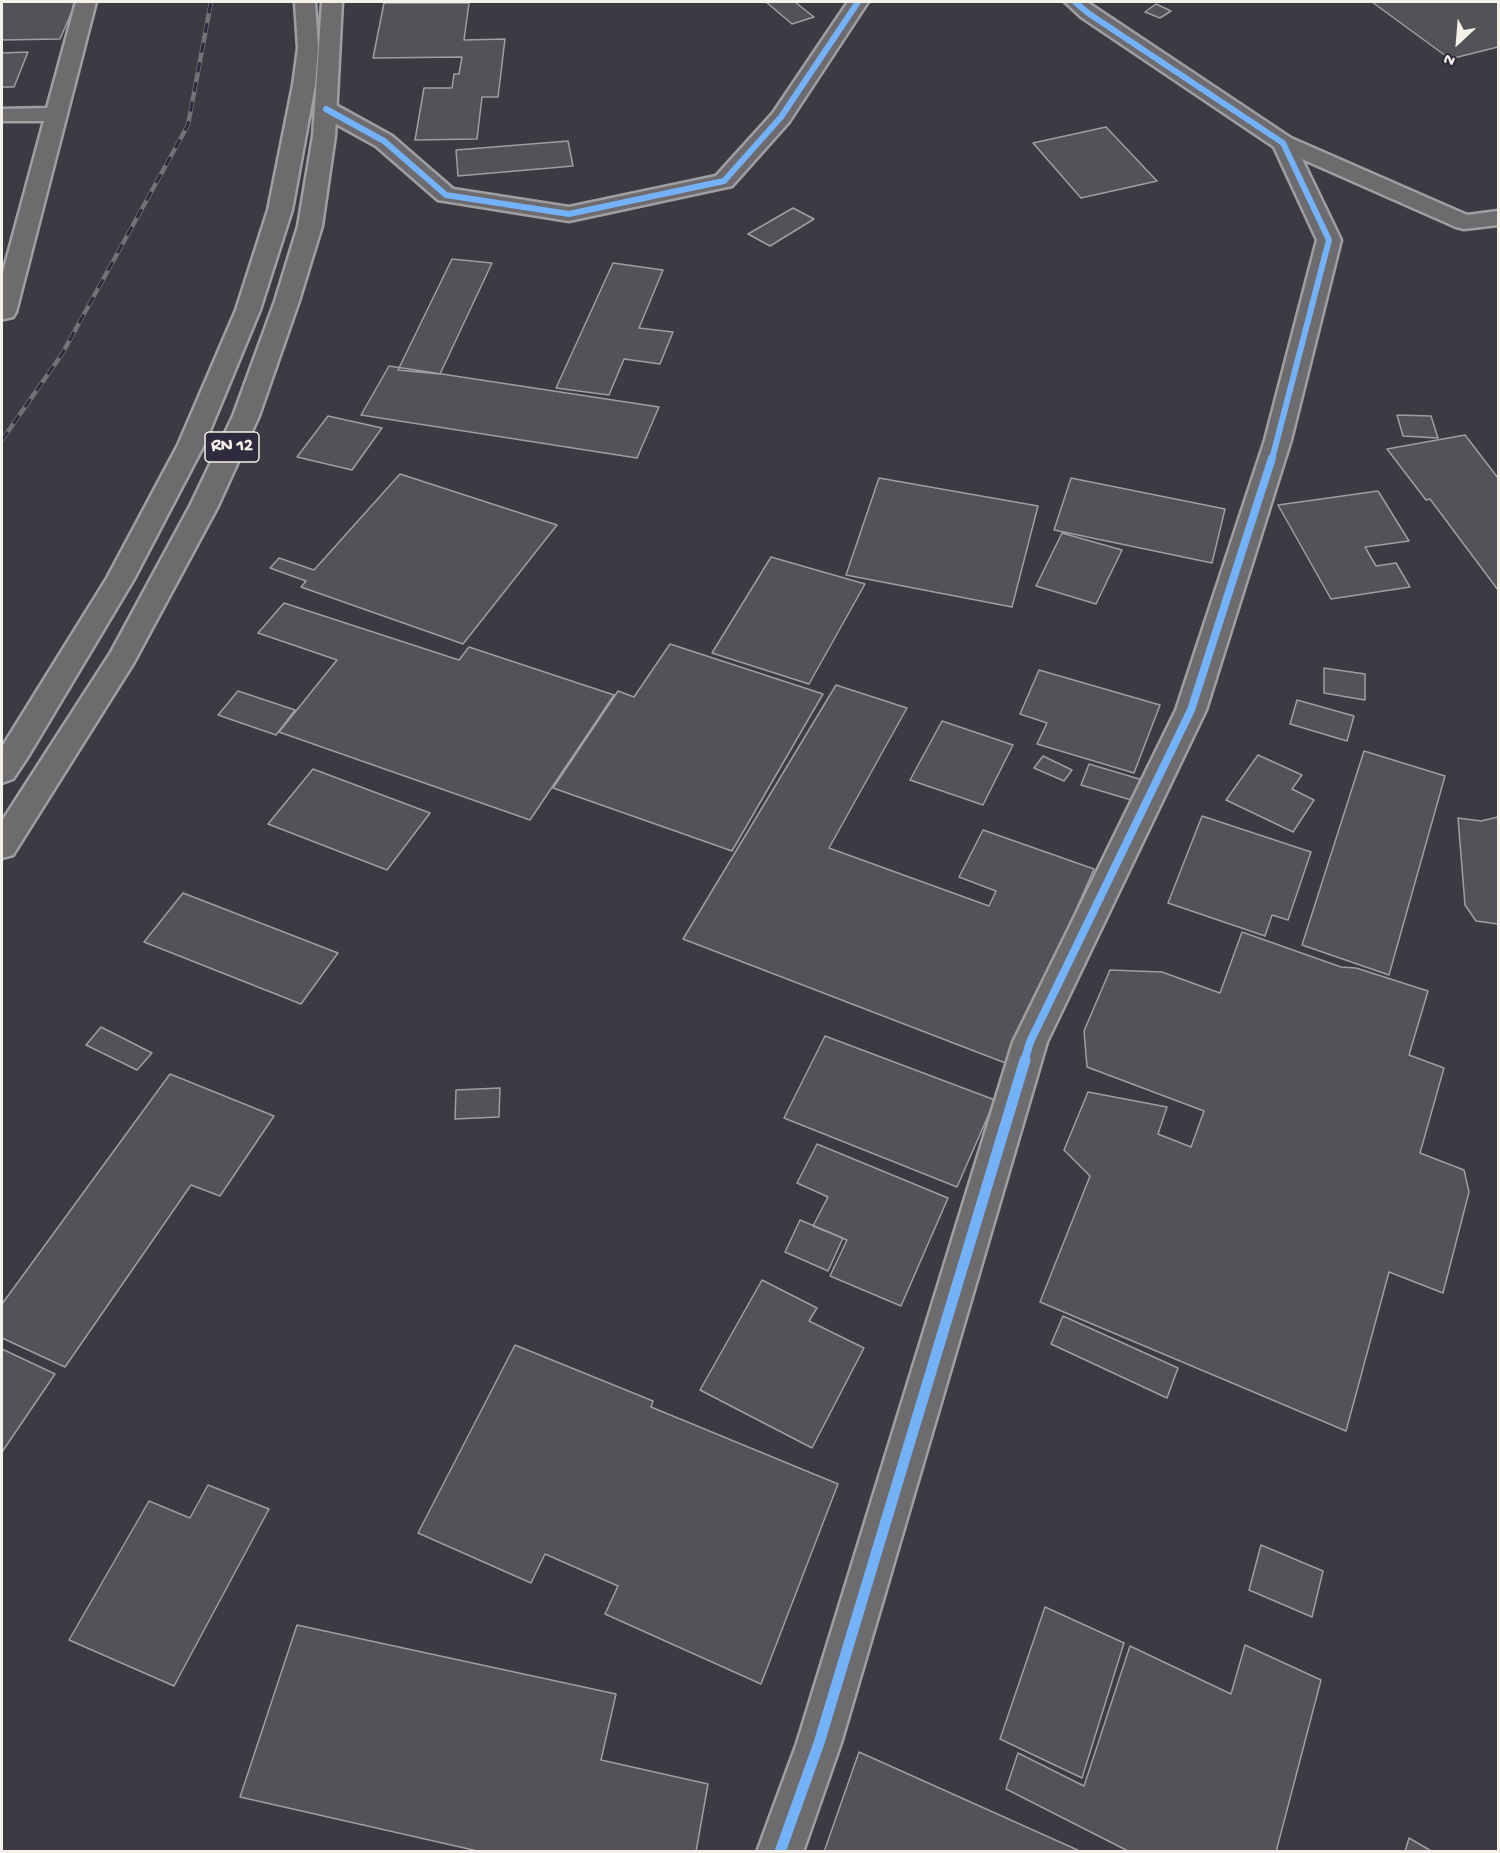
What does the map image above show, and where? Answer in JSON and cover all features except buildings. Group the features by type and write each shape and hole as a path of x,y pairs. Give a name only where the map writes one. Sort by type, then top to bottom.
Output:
{"main road":[{"path":"3,312 87,2"},
{"name":"RN 12","path":"2,771 120,579 191,445 248,310 280,210 304,85 308,48 305,2"},
{"name":"RN 12","path":"2,846 123,657 204,506 246,416 287,301 310,226 326,109 332,2"},
{"path":"326,109 384,141 446,195 569,214 724,181 781,117 858,2"},
{"path":"1075,2 1088,13 1283,142 1464,222 1498,218"},
{"path":"2,115 56,114"},
{"path":"780,1851 819,1743 1030,1042 1191,710 1278,440 1329,240 1283,142"}],"railway":[{"path":"2,440 62,354 188,125 211,2"}],"cycle path":[{"path":"326,109 384,141 446,195 569,214 724,181 781,117 858,2"},
{"path":"780,1852 819,1743 1030,1042 1191,710 1278,440 1329,240 1283,143 1088,13 1075,2"}]}
